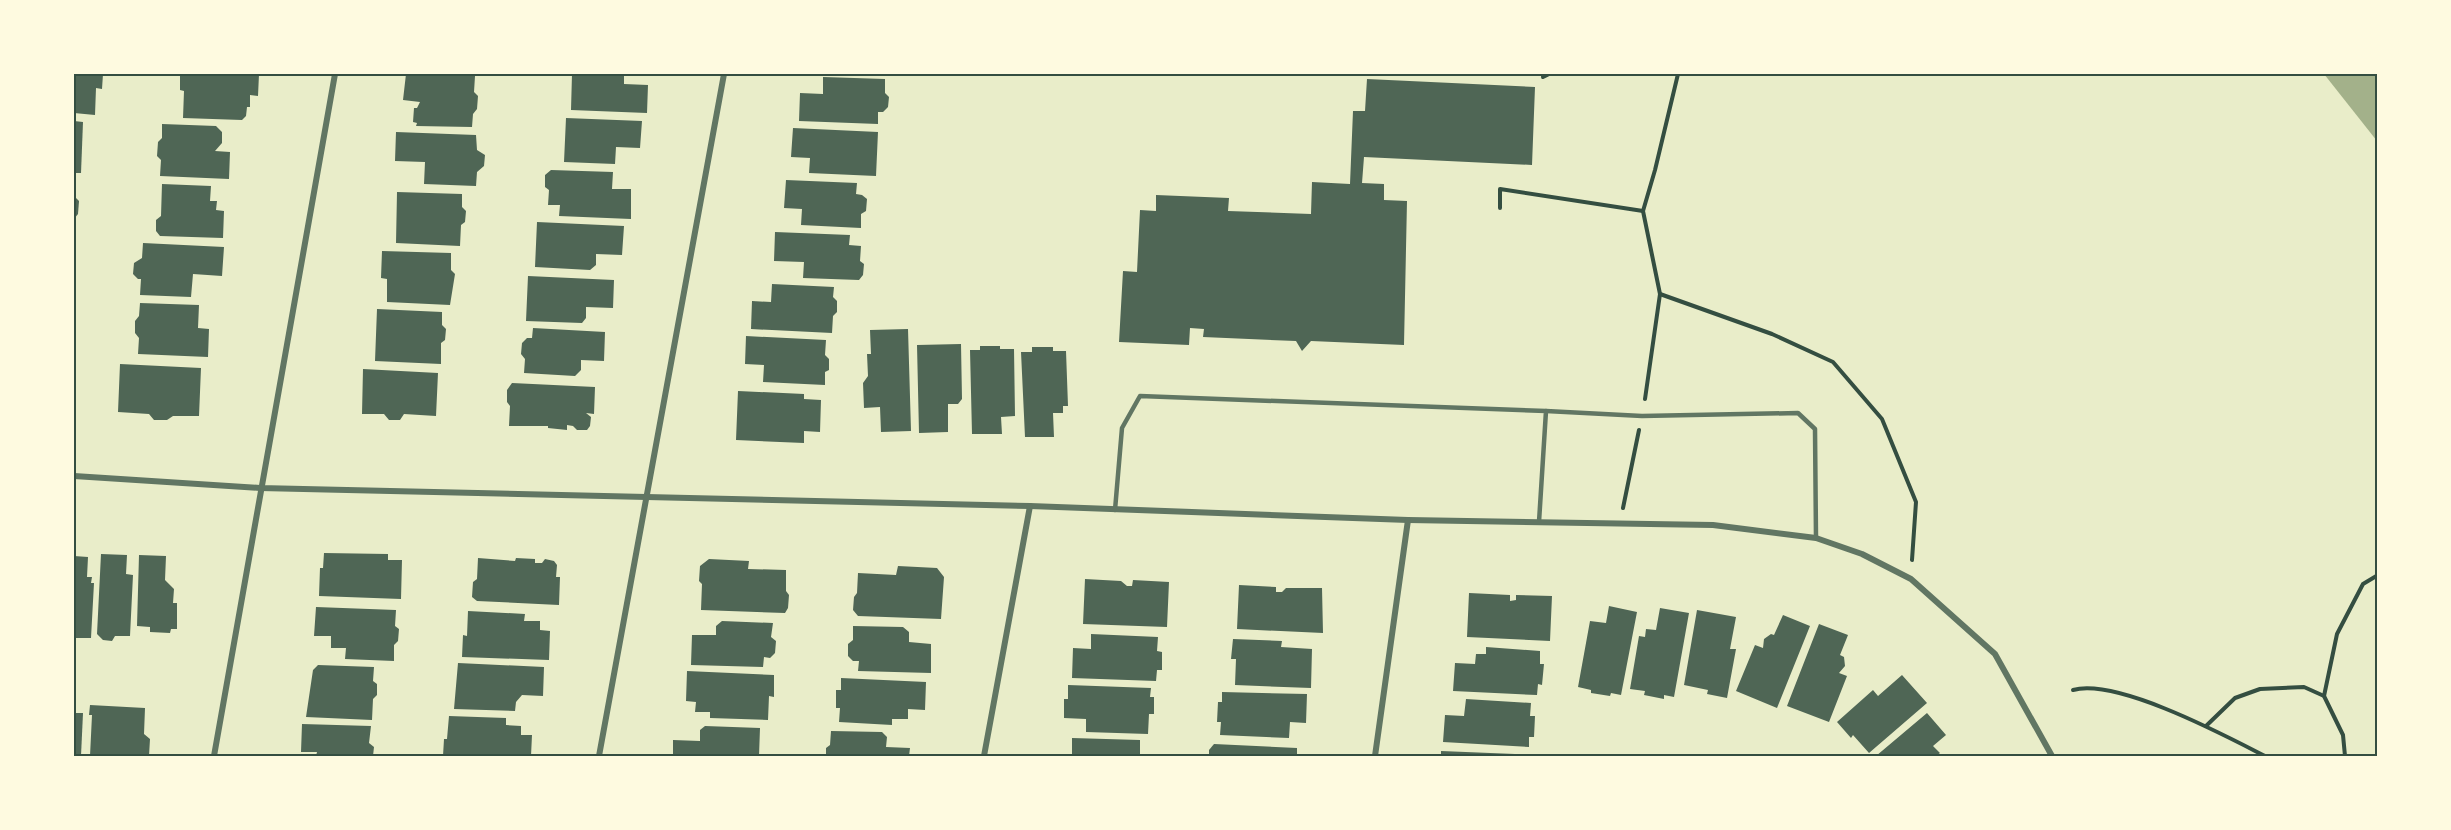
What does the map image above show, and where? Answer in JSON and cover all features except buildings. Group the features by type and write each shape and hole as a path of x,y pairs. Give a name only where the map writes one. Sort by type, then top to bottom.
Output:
{"street":[{"path":"214,756 335,74"},
{"path":"599,756 724,74"},
{"path":"74,476 260,488 1030,506 1408,520 1713,525 1816,538 1862,554 1911,579 1995,654 2052,756"},
{"path":"984,756 1030,506"},
{"path":"1376,756 1408,520"}],"lane":[{"path":"1115,510 1122,428 1140,396 1642,416 1798,413 1815,429 1816,538"},
{"path":"1539,522 1546,411"}],"path":[{"path":"1543,77 1549,74"},
{"path":"1619,524 1642,416 1660,294 1643,211 1678,74"},
{"path":"1500,208 1500,189 1643,211"},
{"path":"1660,294 1772,334 1833,362 1882,419 1916,502 1911,579"},
{"path":"2345,756 2343,735 2324,696 2337,634 2363,584 2378,575"},
{"path":"2073,690 2085,687 2135,698 2206,726 2265,756"},
{"path":"2206,726 2235,698 2260,690 2304,687 2324,696"}],"shaded area":[{"path":"2324,74 2377,74 2377,141"}]}
